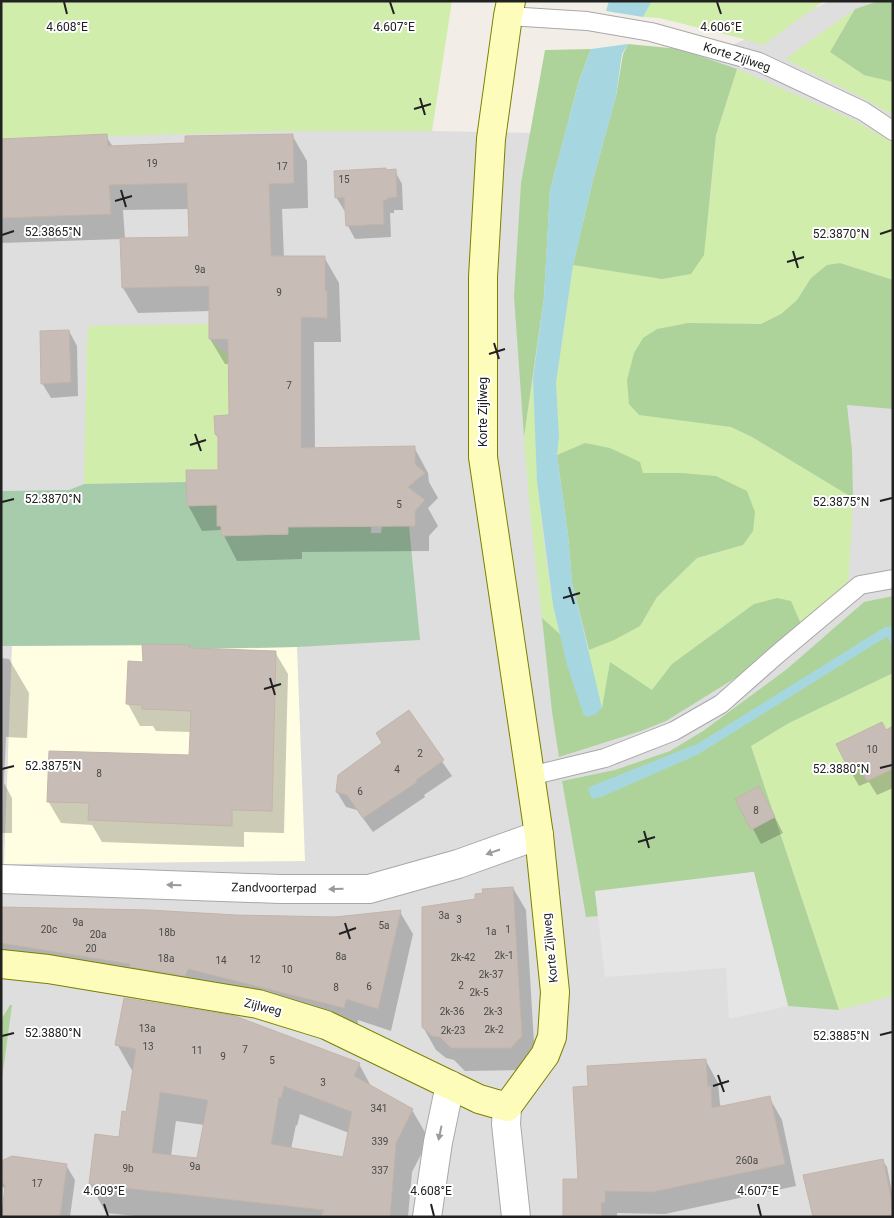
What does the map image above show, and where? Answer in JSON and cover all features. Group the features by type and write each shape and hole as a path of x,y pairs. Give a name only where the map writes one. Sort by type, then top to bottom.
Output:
{"main road":[{"name":"Korte Zijlweg","path":"507,1108 545,1055 552,1037 555,992 539,836 484,457 484,277 490,148 510,8"},
{"name":"Zijlweg","path":"1,964 48,969 258,1004 326,1025 479,1100 507,1108"}],"street":[{"name":"Zandvoorterpad","path":"1,879 280,890 369,888 458,864 539,836"},
{"path":"427,1217 438,1142 450,1085"},
{"path":"507,1108 506,1124 516,1217"}],"lane":[{"name":"Korte Zijlweg","path":"510,8 651,32 759,62 863,111 893,131"},
{"path":"530,776 605,758 674,731 721,704 860,585 893,580"}],"shaded area":[{"path":"830,1 893,1 893,1217 1,1217 1,97 432,131 536,133"},
{"path":"187,482 187,506 217,505 218,526 271,527 272,535 288,535 288,527 371,526 371,533 381,533 382,526 409,526 420,640 297,647 201,649 189,648 189,645 1,646 1,491 69,490 84,484"},
{"path":"190,645 190,648 297,647 305,861 4,864 12,646"},
{"path":"754,872 788,1006 729,1019 726,968 605,977 595,891"}],"green space":[{"path":"1,1 452,1 432,131 288,131 1,139"},
{"path":"652,1 824,1 762,46 756,42 659,18 643,17"},
{"path":"879,1 893,1 893,82 864,75 830,52 855,9"},
{"path":"855,9 830,52 864,75 893,82 893,115 785,59"},
{"path":"628,44 680,49 737,69 716,135 704,255 691,274 662,279 573,265 593,180 616,96 623,54"},
{"path":"591,49 579,81 550,190 544,297 524,437 514,296 521,183 545,50"},
{"path":"737,69 854,120 893,143 893,280 841,263 811,278 797,300 781,314 761,324 688,323 639,414 731,427 752,437 853,498 848,590 801,624 754,604 672,664 652,690 602,708 581,653 614,640 640,626 657,597 697,558 743,545 716,477 682,473 643,473 585,443 557,455 559,436 556,383 573,265 662,279 710,201 716,135"},
{"path":"840,263 893,280 893,409 847,405 852,450 853,498 752,437 731,427 639,415 629,404 627,380 634,353 643,338 657,329 688,323 761,324 781,314 797,300 811,278 827,265"},
{"path":"209,324 209,339 228,355 229,416 215,422 215,434 218,437 218,470 187,482 84,484 89,326"},
{"path":"533,379 540,507 548,572 560,635 542,618 530,513 524,437"},
{"path":"585,443 610,448 640,462 643,473 682,473 716,476 747,491 755,512 753,531 743,545 697,558 657,597 640,626 614,640 589,650 572,582 568,535 557,455"},
{"path":"893,596 893,673 789,723 751,746 839,1010 788,1006 753,872 595,892 598,916 586,917 562,781 615,770 670,751 703,731 787,669 864,602"},
{"path":"777,598 791,601 801,624 737,677 666,721 641,731 559,757 542,618 581,653 586,715 602,708 610,662 652,690 672,664 754,604"},
{"path":"893,673 893,996 839,1010 751,746 789,723"},
{"path":"10,1005 12,1005 1,1086 1,1023"}],"water":[{"path":"609,1 652,1 643,17 606,11"},
{"path":"628,44 622,54 616,96 593,180 573,265 556,383 559,436 557,455 568,535 572,582 602,708 596,714 587,717 583,713 567,665 553,605 537,481 533,379 544,297 550,190 579,81 591,49"},
{"path":"885,627 893,629 893,648 888,637 886,637 697,755 601,797 592,799 588,789 592,786 699,743"}],"building":[{"path":"107,134 108,146 185,143 185,136 293,134 294,183 269,184 271,256 325,256 325,291 327,291 327,318 301,317 301,448 415,446 415,464 425,473 408,487 425,500 415,511 415,526 288,527 288,534 221,536 221,526 217,526 217,505 187,506 186,470 218,470 218,437 215,434 214,416 229,415 228,339 209,339 209,286 122,288 120,238 189,237 187,183 109,185 111,214 1,218 1,139"},
{"path":"386,168 386,170 396,169 397,197 383,200 384,224 346,226 344,197 335,198 334,171"},
{"path":"69,330 71,382 41,384 40,331"},
{"path":"142,644 190,645 189,648 276,651 272,811 232,810 232,826 88,820 89,803 47,802 49,751 189,755 191,711 142,709 142,705 126,704 128,661 143,662"},
{"path":"409,710 444,760 416,780 417,782 363,818 347,795 336,792 338,775 382,743 376,733"},
{"path":"882,722 886,730 893,726 893,769 867,781 860,767 850,772 836,744"},
{"path":"759,786 775,817 751,830 735,799"},
{"path":"513,887 522,1036 511,1048 451,1048 440,1037 432,1036 422,1027 422,907 475,899 475,894 483,893 482,889"},
{"path":"1,907 335,917 401,910 378,1009 346,999 344,1008 188,969 185,976 130,967 130,964 1,943"},
{"path":"124,998 235,1016 360,1063 354,1076 413,1109 396,1143 390,1217 321,1217 324,1210 89,1184 95,1134 119,1137 122,1111 126,1112 136,1049 115,1045","holes":["284,1086 352,1112 343,1157 271,1144 279,1097 281,1098","160,1092 208,1100 197,1158 152,1153"]},
{"path":"706,1059 708,1087 711,1086 712,1108 770,1096 785,1164 652,1192 605,1191 605,1202 601,1203 602,1217 563,1217 563,1179 578,1179 573,1087 588,1086 587,1066"},
{"path":"12,1156 67,1164 60,1217 2,1217 5,1185 1,1181 1,1161"},
{"path":"883,1159 893,1206 893,1217 813,1217 803,1175"}]}
